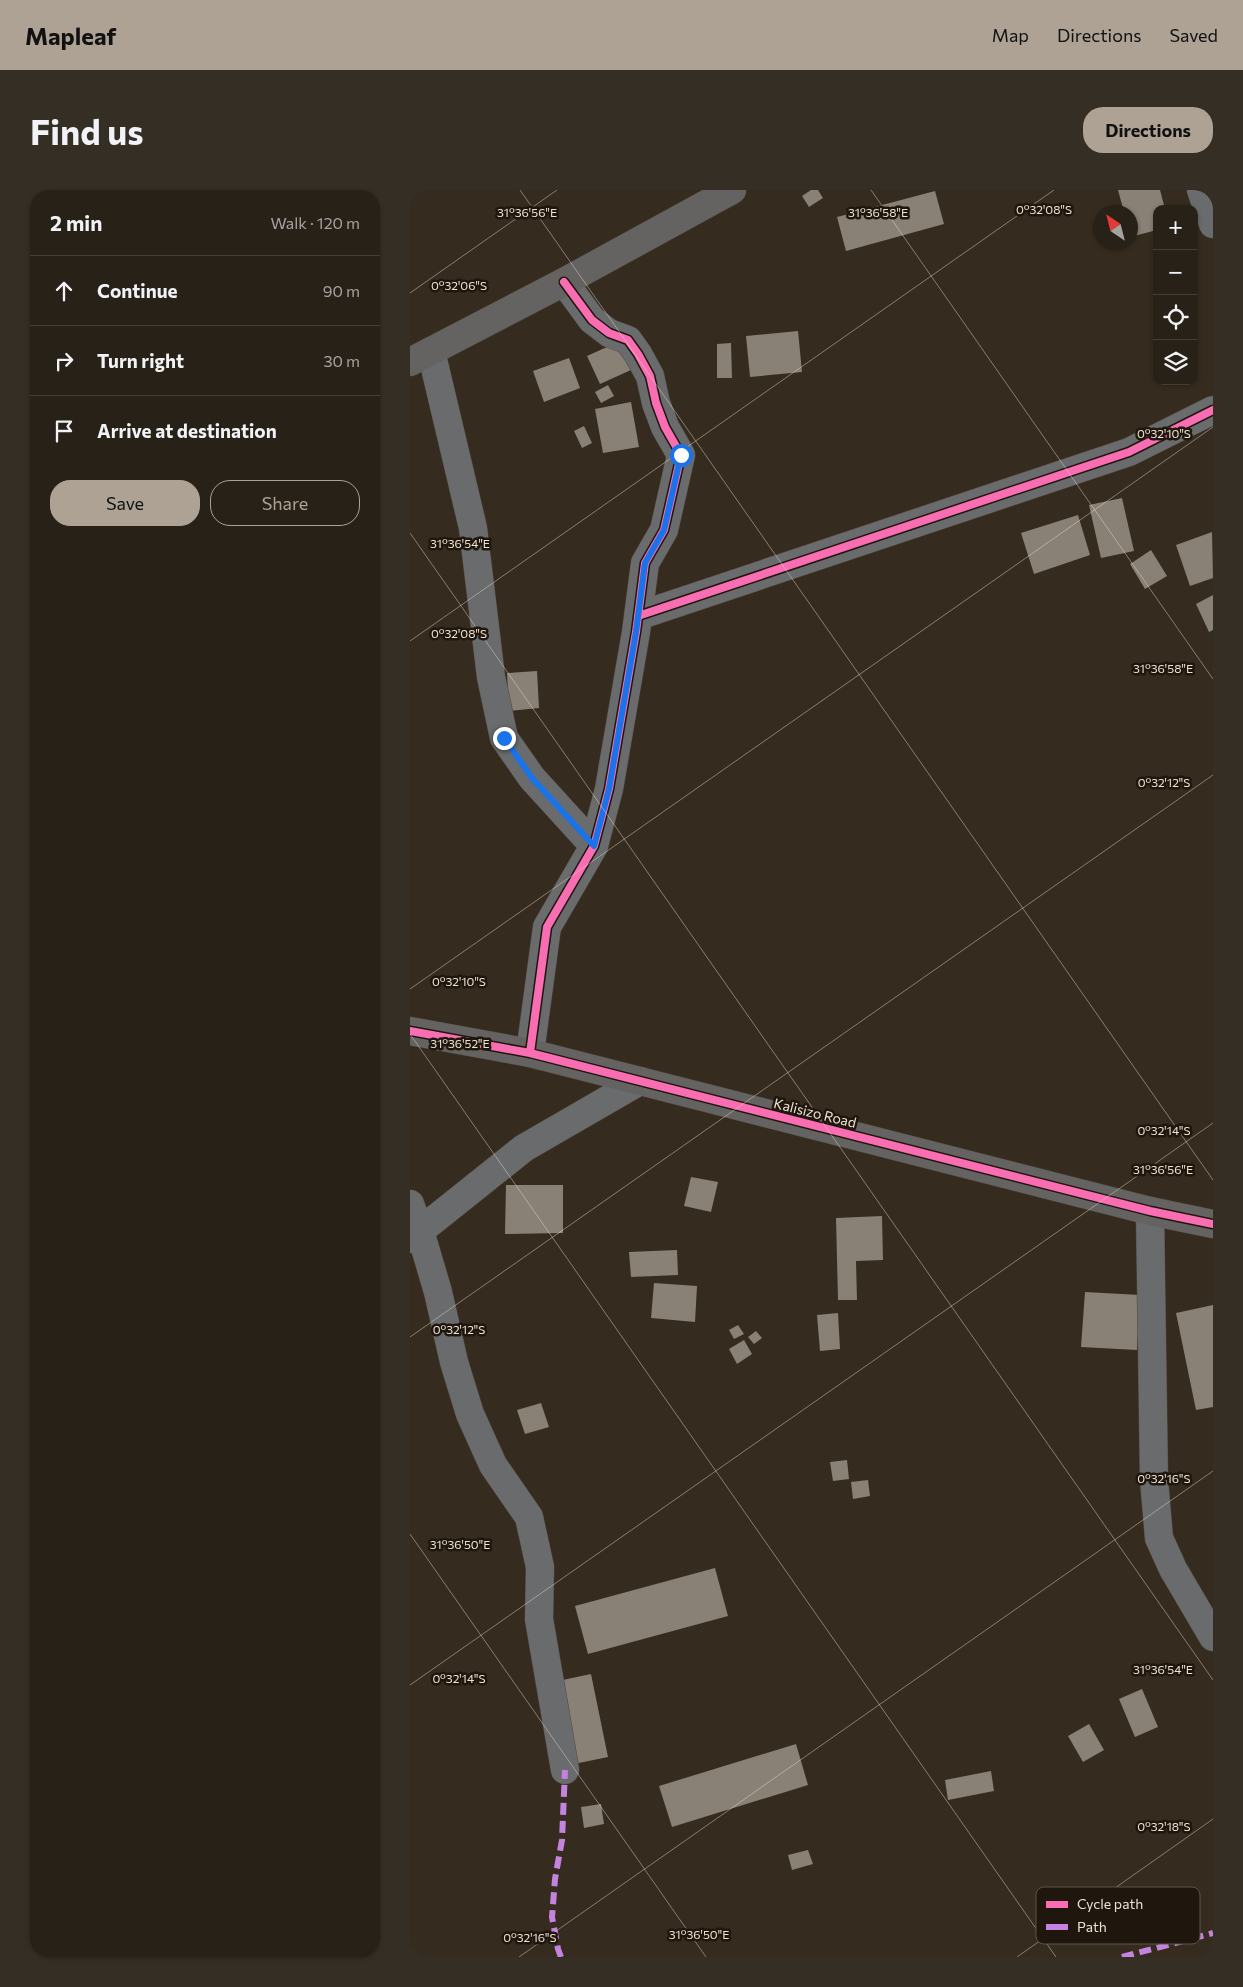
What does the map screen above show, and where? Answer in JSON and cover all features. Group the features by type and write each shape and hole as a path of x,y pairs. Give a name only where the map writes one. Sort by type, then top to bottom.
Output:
{"street":[{"path":"594,846 532,778 504,738 491,677 473,528 420,357 564,282 732,190"},
{"path":"1200,190 1213,224"},
{"path":"530,1054 547,927 594,846 609,789 645,563 664,530 681,455 665,427 656,403 650,376 638,354 628,340 609,333 592,320 564,282"},
{"path":"638,616 1129,452 1213,410"},
{"name":"Kalisizo Road","path":"410,1031 530,1054 1150,1211 1213,1224"},
{"path":"415,1235 524,1148 640,1081"},
{"path":"410,1204 415,1235 438,1292 454,1362 470,1414 494,1465 529,1517 540,1567 539,1619 565,1770"},
{"path":"1150,1211 1154,1480 1159,1538 1173,1569 1213,1637"}],"building":[{"path":"811,190 818,190 823,198 809,207 802,196"},
{"path":"1118,190 1160,190 1164,205 1153,205 1153,231 1138,235 1138,205 1122,205"},
{"path":"935,191 944,224 846,251 837,217"},
{"path":"798,331 802,372 750,377 746,336"},
{"path":"618,342 631,370 600,384 587,356"},
{"path":"731,343 732,378 717,378 717,344"},
{"path":"569,358 580,388 544,402 533,371"},
{"path":"608,385 614,396 601,403 595,392"},
{"path":"631,402 639,447 603,453 595,409"},
{"path":"584,426 592,443 582,448 574,431"},
{"path":"1122,498 1134,551 1101,558 1089,505"},
{"path":"1078,515 1090,555 1034,574 1021,533"},
{"path":"1212,532 1213,578 1190,586 1176,545"},
{"path":"1151,550 1167,576 1145,589 1130,564"},
{"path":"1213,595 1213,630 1209,632 1196,604"},
{"path":"537,671 539,708 509,711 507,673"},
{"path":"691,1177 718,1182 711,1212 684,1206"},
{"path":"506,1185 563,1185 563,1233 505,1234"},
{"path":"882,1216 883,1260 856,1261 857,1300 838,1300 836,1218"},
{"path":"677,1250 678,1275 631,1277 629,1252"},
{"path":"654,1283 697,1286 695,1322 651,1318"},
{"path":"1085,1292 1140,1295 1137,1350 1081,1347"},
{"path":"1213,1305 1213,1407 1196,1410 1176,1313"},
{"path":"838,1313 840,1349 820,1351 817,1315"},
{"path":"738,1325 744,1334 734,1339 729,1330"},
{"path":"756,1331 762,1338 754,1344 748,1337"},
{"path":"744,1340 752,1354 737,1364 729,1349"},
{"path":"541,1403 549,1427 525,1434 517,1410"},
{"path":"847,1460 849,1479 833,1481 830,1462"},
{"path":"868,1480 870,1496 853,1499 851,1482"},
{"path":"715,1568 728,1616 588,1654 575,1606"},
{"path":"591,1674 608,1757 574,1764 558,1681"},
{"path":"1142,1689 1158,1727 1135,1737 1119,1699"},
{"path":"1089,1724 1104,1750 1083,1762 1068,1736"},
{"path":"796,1744 808,1785 672,1827 659,1786"},
{"path":"991,1771 994,1791 948,1800 945,1780"},
{"path":"601,1804 604,1824 584,1828 581,1807"},
{"path":"808,1850 813,1864 792,1870 788,1855"}],"marked path":[{"path":"561,1957 552,1917 555,1879 562,1840 565,1770"},
{"path":"1200,1936 1213,1933"},
{"path":"1122,1957 1171,1944"}],"cycle path":[{"path":"530,1053 547,927 594,846 609,789 636,632 645,563 664,530 681,455 665,427 656,403 650,376 638,354 628,340 609,333 592,320 564,282"},
{"path":"638,616 1129,452 1213,410"},
{"path":"410,1031 530,1053 1150,1211 1213,1224"}],"route":[{"path":"504,738 532,778 594,846 609,789 636,632 645,563 664,530 681,455"}]}
